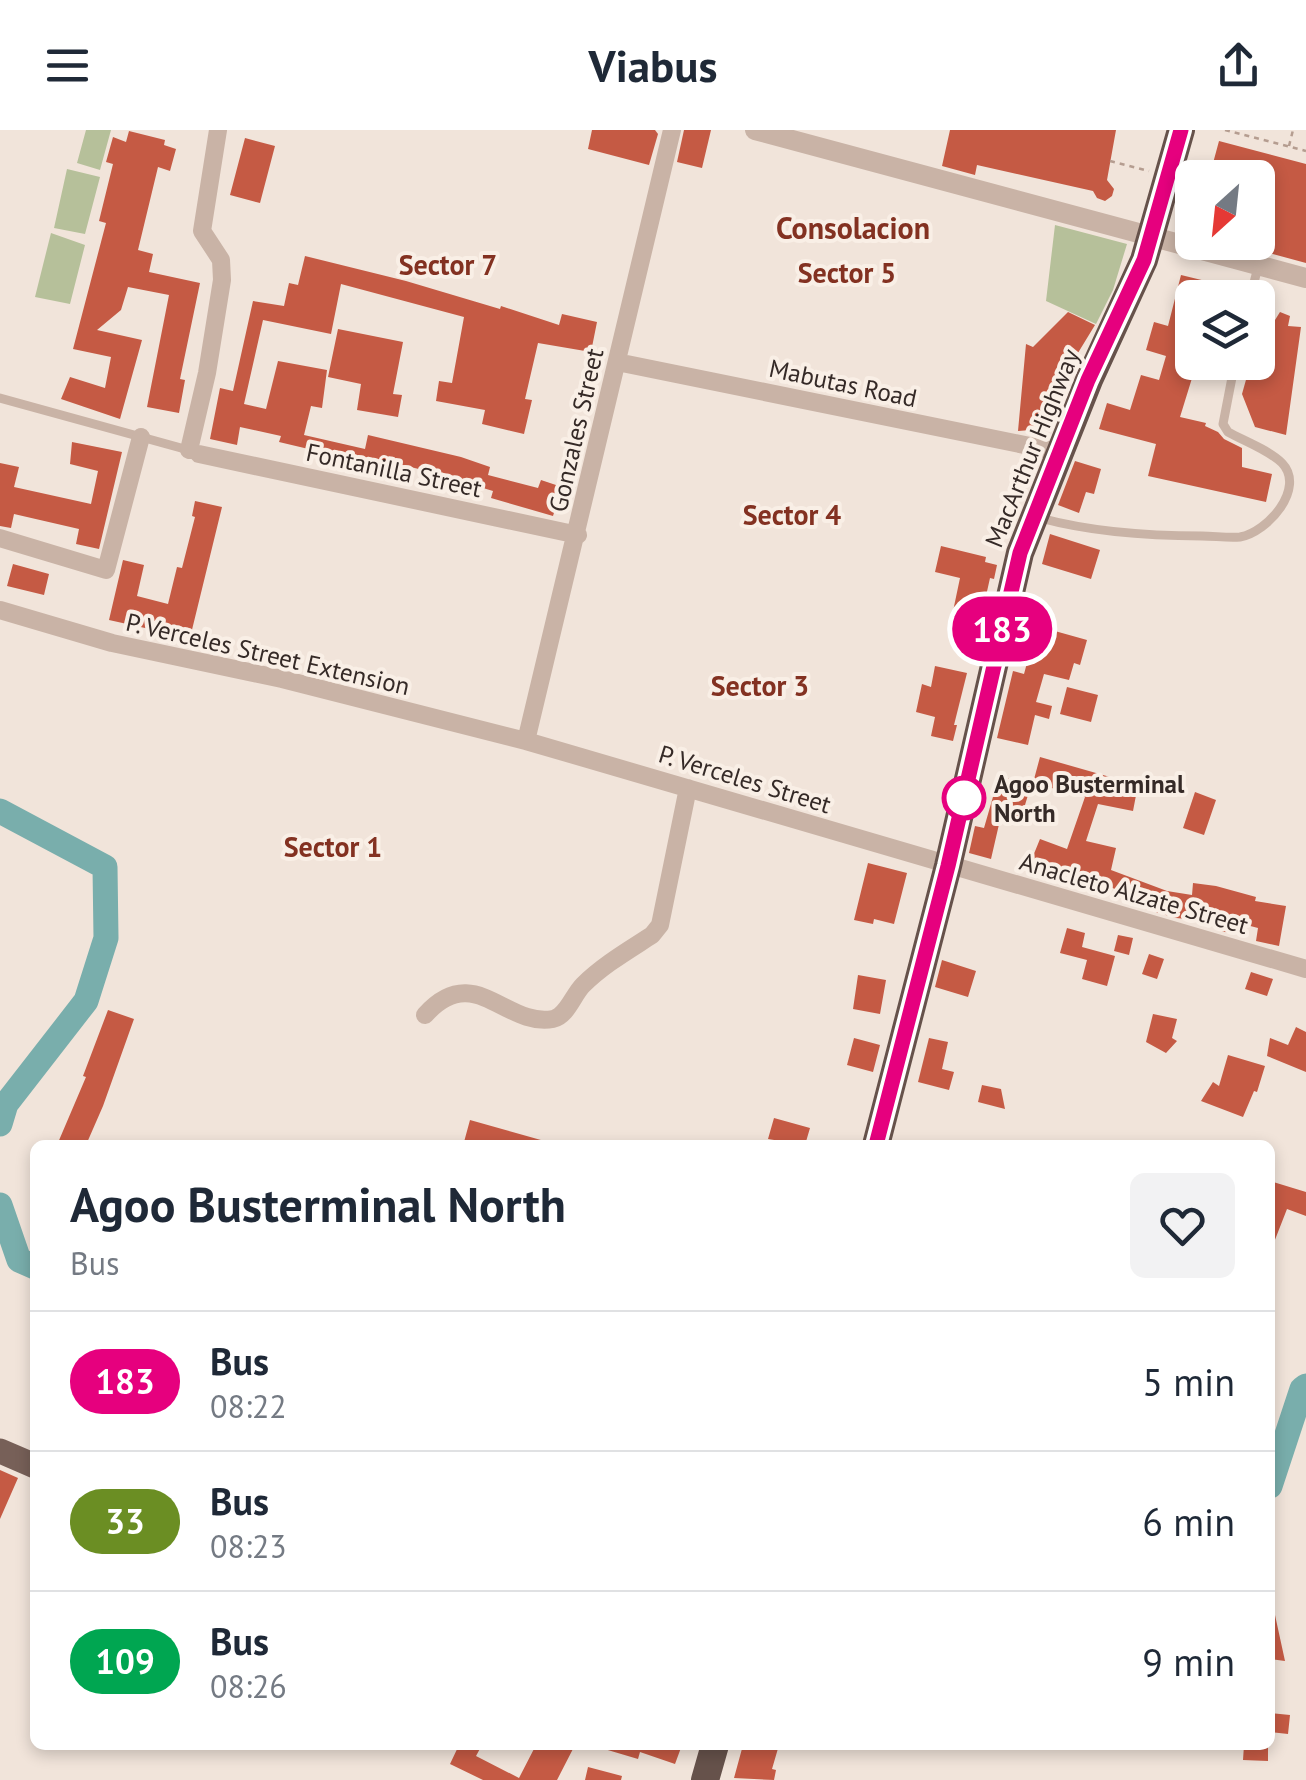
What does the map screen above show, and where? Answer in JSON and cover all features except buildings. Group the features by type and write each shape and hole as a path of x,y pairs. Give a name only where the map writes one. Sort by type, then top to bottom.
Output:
{"highway":[{"name":"MacArthur Highway","path":"877,1140 948,866 1016,571 1088,380 1163,231 1181,130"}],"main road":[{"path":"0,1451 30,1464"}],"street":[{"path":"194,452 222,280 221,260 202,230 218,130"},
{"name":"Gonzales Street","path":"526,742 672,130"},
{"path":"755,130 1163,231 1306,278"},
{"name":"Mabutas Road","path":"617,362 1059,452"},
{"path":"0,538 106,570 141,437"},
{"name":"Fontanilla Street","path":"194,452 578,535"},
{"name":"P. Verceles Street Extension","path":"0,610 112,643 282,679 526,742"},
{"name":"P. Verceles Street","path":"526,742 948,866"},
{"path":"425,1015 436,1002 466,992 534,1018 560,1016 582,986 660,925 688,788"},
{"name":"Anacleto Alzate Street","path":"948,866 1306,969"}],"lane":[{"path":"1255,280 1259,265"},
{"path":"1034,517 1068,526 1168,536 1244,536 1269,522 1288,498 1290,475 1282,462 1228,432 1223,424 1232,380"},
{"path":"0,398 194,452"}],"path":[{"path":"1225,130 1306,151"},
{"path":"1289,146 1293,130"},
{"path":"1110,161 1151,172"},
{"path":"1163,231 1175,221"}],"green space":[{"path":"86,130 111,130 100,170 77,163"},
{"path":"67,169 100,177 85,234 54,228"},
{"path":"1055,225 1127,244 1113,290 1096,324 1046,301"},
{"path":"51,233 85,245 70,304 35,297"}],"waterway":[{"path":"0,811 105,867 106,938 86,1001 6,1104 0,1124"},
{"path":"0,1205 19,1260 30,1265"},
{"path":"1275,1471 1306,1386"}],"bus line":[{"name":"183","path":"877,1140 948,866 1020,553 1088,380 1144,260 1181,130"}],"place":[{"name":"Agoo Busterminal North","path":"964,798"}],"district":[{"name":"Consolacion","path":"853,227"},
{"name":"Sector 7","path":"448,264"},
{"name":"Sector 5","path":"847,272"},
{"name":"Sector 4","path":"792,514"},
{"name":"Sector 3","path":"760,685"},
{"name":"Sector 1","path":"333,846"}]}
